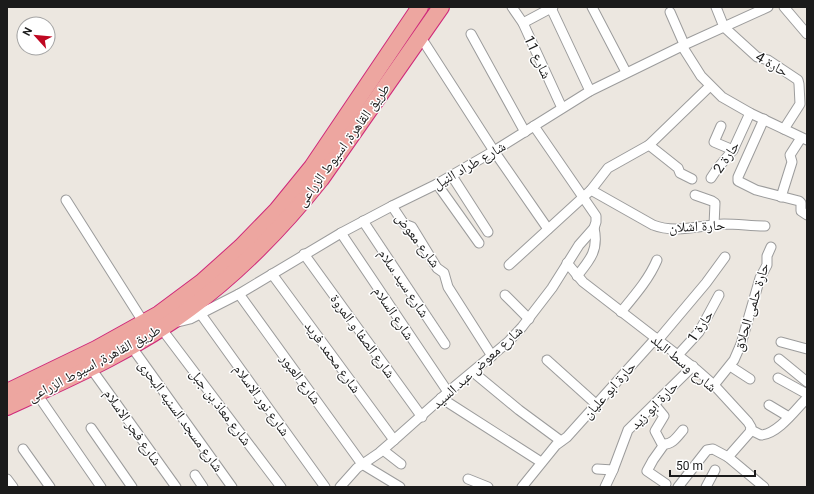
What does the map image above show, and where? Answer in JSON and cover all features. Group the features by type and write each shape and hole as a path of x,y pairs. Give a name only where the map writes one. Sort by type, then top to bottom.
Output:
{"highway":[{"name":"طريق القاهرة, اسيوط الزراعى","path":"7,392 96,349 144,323 175,302 222,265 259,229 296,189 420,7"},
{"name":"طريق القاهرة, اسيوط الزراعى","path":"7,407 37,394 131,346 165,325 206,296 236,270 268,240 304,201 337,157 441,7"}],"street":[{"name":"شارع 11","path":"512,7 523,23 562,108"},
{"path":"523,23 552,7 590,92"},
{"path":"592,7 626,72"},
{"path":"716,7 724,27"},
{"path":"744,7 748,16"},
{"name":"شارع طراد النيل","path":"165,325 183,321 239,294 341,233 452,176 562,108 626,72 768,7"},
{"path":"784,7 807,34"},
{"path":"670,12 683,45 701,76 710,86 726,99 750,113 804,139 790,156 792,162 781,197"},
{"name":"حارة 4","path":"724,27 758,59 768,60 798,80 800,104 784,130"},
{"path":"471,34 525,132"},
{"path":"420,36 494,151 548,229"},
{"path":"509,266 587,193 608,168 649,145 710,86"},
{"name":"حارة 2","path":"711,178 733,150 750,113"},
{"path":"764,119 737,180 756,190 799,201 801,203 801,211 807,215"},
{"path":"534,126 587,193 596,216 594,228 596,236 593,254 589,262 577,276"},
{"path":"721,126 714,142 733,150"},
{"path":"649,145 678,168 680,173 692,179"},
{"path":"452,176 488,232"},
{"path":"437,184 478,243"},
{"name":"حارة اشلان","path":"587,193 653,225 670,230 725,224 765,226"},
{"path":"695,195 715,203 714,225"},
{"path":"66,200 144,323"},
{"name":"شارع معوض","path":"392,206 404,224 412,227 437,268 444,273 448,286 492,356"},
{"name":"شارع سيد سلام","path":"363,221 445,344"},
{"name":"شارع معوض عبد السيد","path":"340,487 357,468 383,450 422,417 444,395 508,342 529,319 544,299 579,244 594,228"},
{"name":"شارع السلام","path":"341,233 444,395"},
{"name":"حارة حلمى الحلاق","path":"714,385 734,360 741,344 760,278 768,265 767,256 771,247"},
{"name":"شارع الصفا و المروة","path":"304,254 422,417"},
{"name":"حارة ابو عليان","path":"522,487 556,445 567,437 657,339 706,283 725,257"},
{"path":"621,312 647,279 657,260"},
{"name":"شارع وسط البلد","path":"567,263 577,276 621,312 693,366 714,385 748,422 751,430"},
{"name":"شارع محمد فريد","path":"272,274 394,440"},
{"name":"شارع العبور","path":"239,294 362,464"},
{"path":"505,295 529,319"},
{"name":"حارة 1","path":"678,355 699,332 719,295"},
{"name":"شارع نور الاسلام","path":"200,313 324,487"},
{"name":"شارع معاذ بن جبل","path":"165,325 281,487"},
{"path":"781,342 807,349"},
{"name":"شارع مسجد السنيه البحرى","path":"131,346 232,487"},
{"path":"779,359 807,382"},
{"path":"547,360 597,405"},
{"name":"حارة ابو زيد","path":"604,487 613,470 628,430 693,366"},
{"path":"730,366 750,379"},
{"name":"شارع فجر الاسلام","path":"90,367 176,487"},
{"path":"473,372 518,410 561,441"},
{"path":"728,457 749,435 751,430 758,434 764,434 778,427 806,399 778,378"},
{"path":"37,394 101,487"},
{"path":"444,395 541,462"},
{"path":"655,404 664,417 655,431 663,444 663,448 653,460 647,471 666,483"},
{"path":"769,405 789,417"},
{"path":"91,428 132,487"},
{"path":"663,444 668,445 672,443 683,430"},
{"path":"23,449 50,487"},
{"path":"678,487 708,450 713,449 728,457 764,487"},
{"path":"383,450 401,464"},
{"path":"362,464 400,487"},
{"path":"597,469 613,470"},
{"path":"706,487 715,470"},
{"path":"195,475 203,487"},
{"path":"7,479 13,487"},
{"path":"468,479 488,487"}]}
